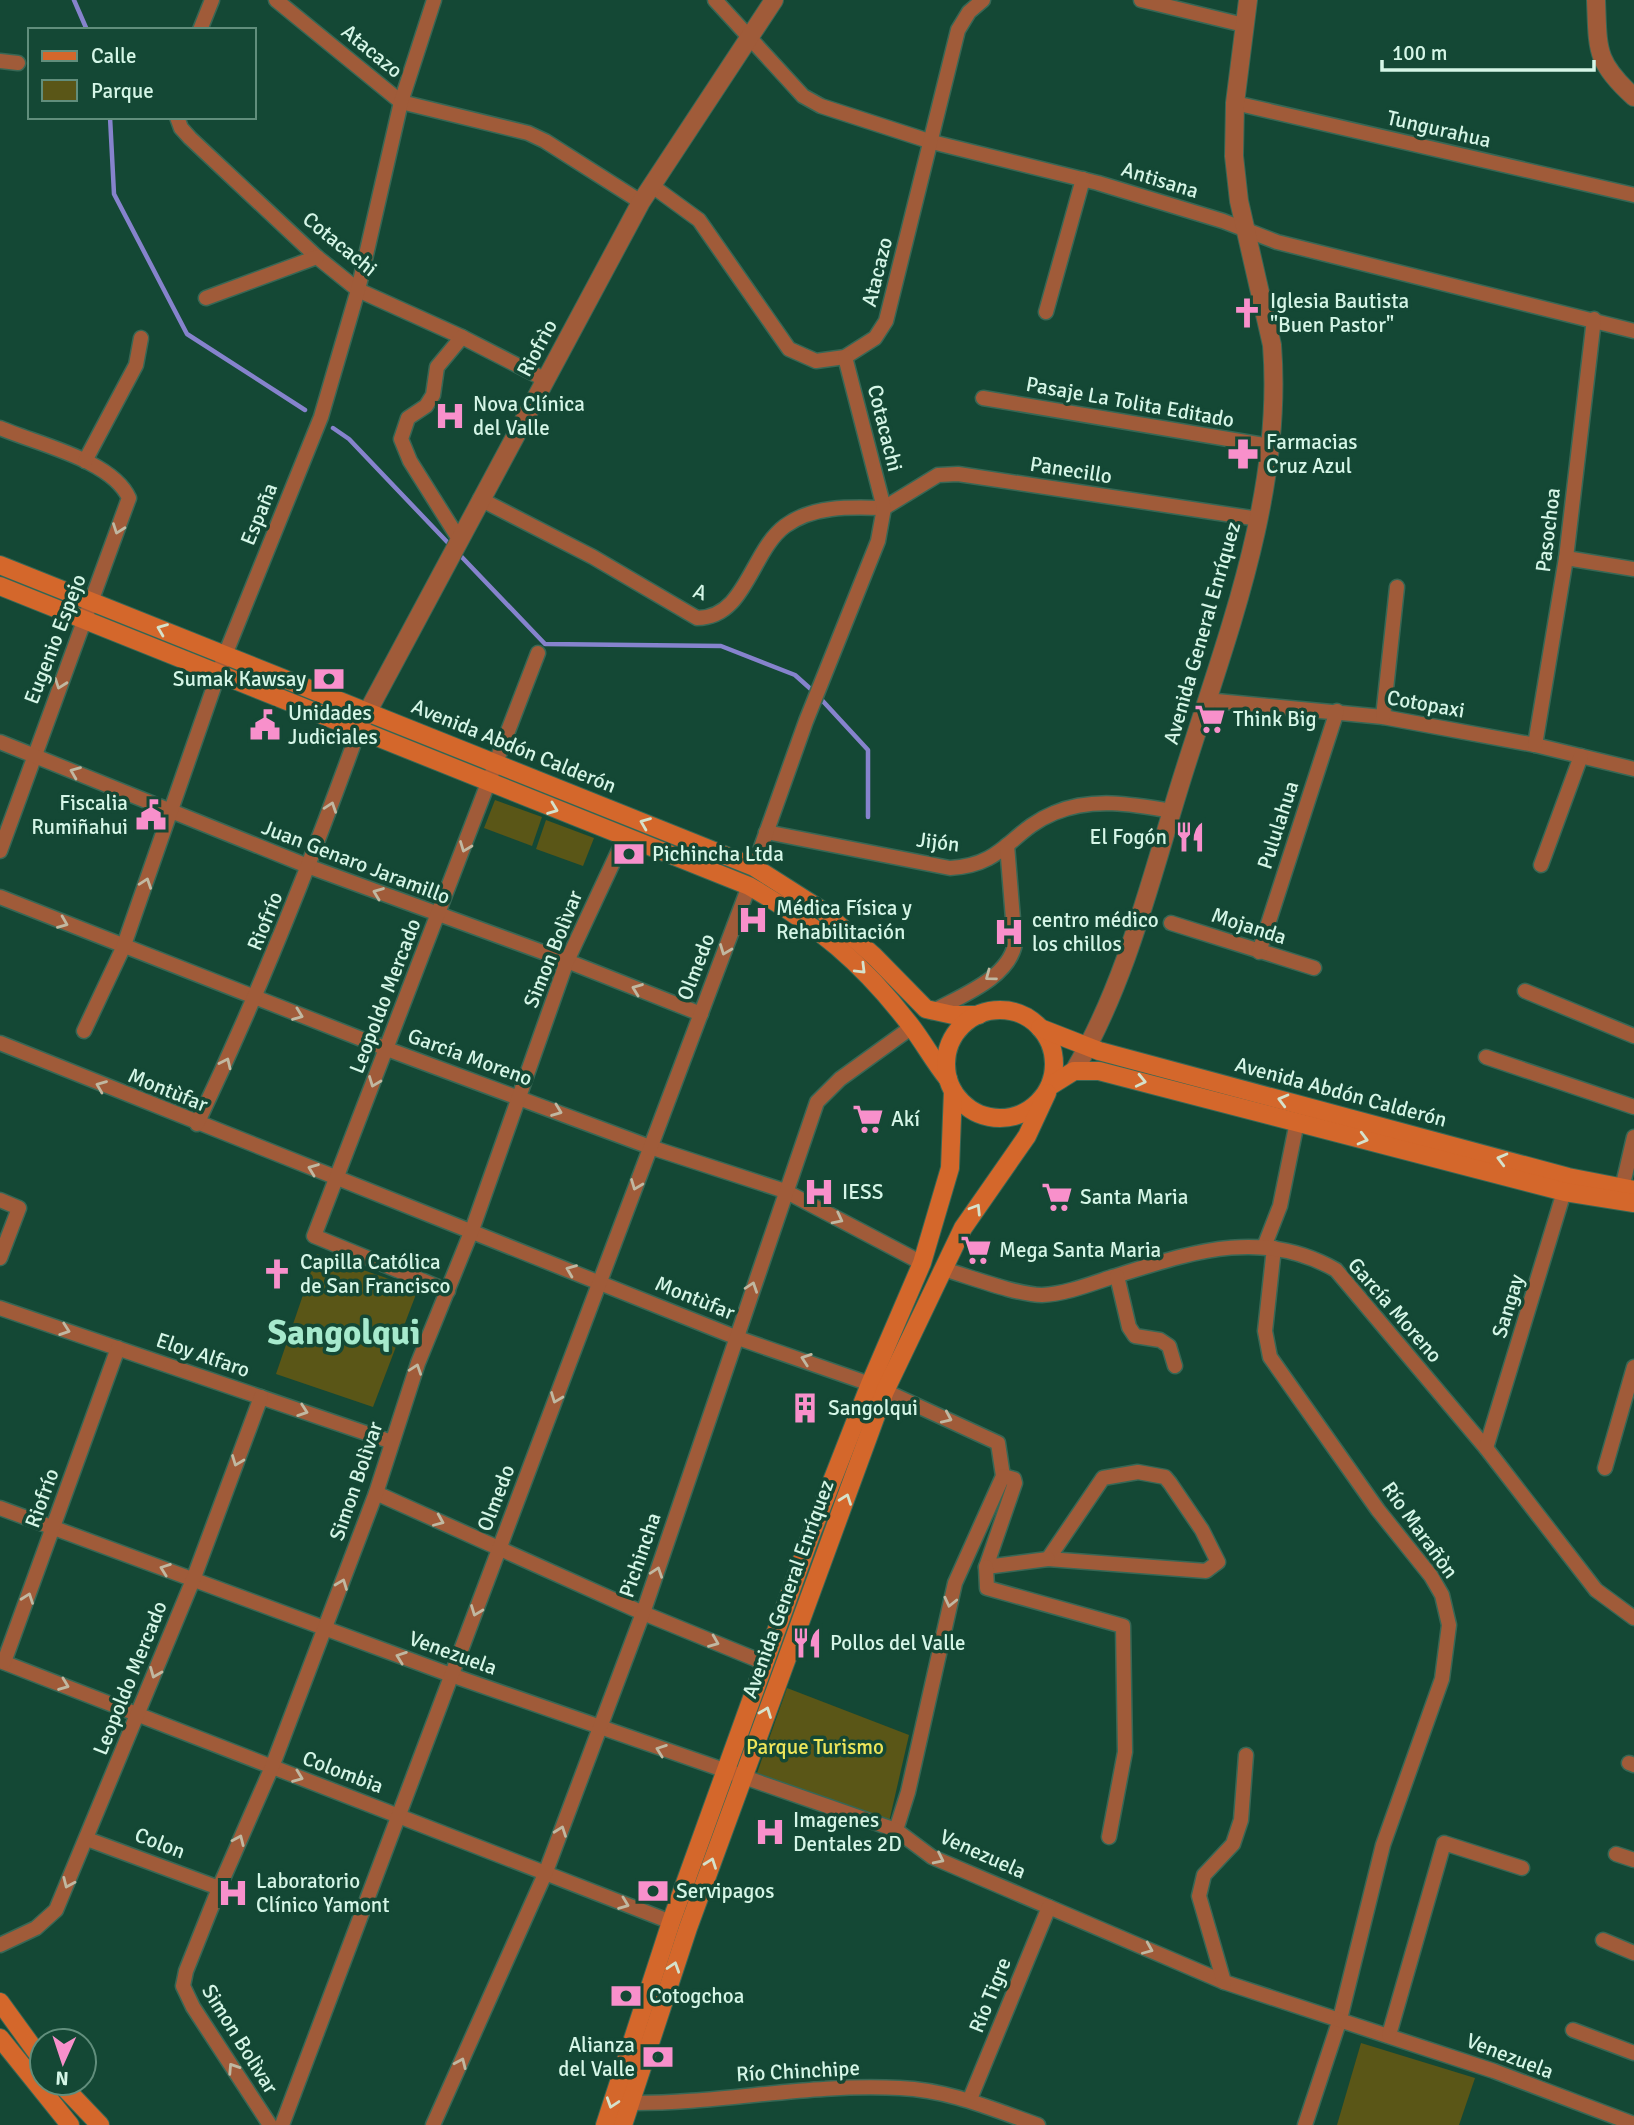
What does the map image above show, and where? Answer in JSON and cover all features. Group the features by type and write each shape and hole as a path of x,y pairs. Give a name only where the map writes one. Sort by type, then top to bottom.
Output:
{"main road":[{"name":"Avenida Abdón Calderón","path":"0,565 754,867 823,911 932,1012"},
{"name":"Avenida Abdón Calderón","path":"0,586 749,886 818,928 875,983 912,1027 950,1085"},
{"path":"932,1012 979,1015 1005,1010 1018,1013 1048,1032 1054,1055 1049,1089"},
{"path":"979,1015 965,1023 951,1041 946,1064 950,1085 970,1109 993,1118 1005,1118 1029,1110 1049,1089 1074,1070"},
{"name":"Avenida Abdón Calderón","path":"1048,1032 1086,1047 1567,1184"},
{"name":"Avenida Abdón Calderón","path":"1074,1070 1099,1071 1297,1122 1567,1184 1627,1195"},
{"name":"Avenida General Enríquez","path":"605,2125 671,1922 734,1774 922,1262 950,1168 950,1085"},
{"name":"Avenida General Enríquez","path":"623,2125 734,1774 765,1663 877,1387 969,1219 1027,1136 1049,1089"},
{"path":"0,2002 28,2041"},
{"path":"0,2038 70,2125"},
{"path":"73,2097 100,2125"}],"street":[{"path":"201,28 212,0"},
{"name":"Atacazo","path":"276,0 401,102 528,133 641,202"},
{"name":"España","path":"84,1031 123,948 225,655 321,417 358,290 401,102 434,0"},
{"name":"Antisana","path":"715,0 810,101 932,142 1083,179 1223,221 1277,242 1634,331"},
{"name":"Riofrìo","path":"359,729 366,711 641,202 774,0"},
{"name":"Atacazo","path":"845,358 876,338 882,330 932,142 958,30 969,12 983,0"},
{"path":"1141,0 1244,25"},
{"name":"Avenida General Enríquez","path":"1074,1070 1114,986 1243,586 1259,519 1270,446 1272,345 1239,201 1234,156 1235,103 1248,0"},
{"path":"1596,0 1598,54 1613,78 1634,97"},
{"path":"0,61 18,63"},
{"name":"Tungurahua","path":"1235,103 1634,195"},
{"name":"Cotacachi","path":"178,119 181,128 190,138 317,257 358,290 462,337 546,380"},
{"path":"1046,312 1083,179"},
{"path":"651,185 699,220 789,349 816,361 845,358"},
{"path":"206,299 317,257"},
{"name":"Pasochoa","path":"1535,745 1566,558 1594,320"},
{"path":"458,541 410,461 401,439 408,418 426,405 433,395 437,368 462,337"},
{"path":"85,461 135,365 141,338"},
{"name":"Cotacachi","path":"845,358 884,508"},
{"name":"Pasaje La Tolita Editado","path":"983,398 1270,446"},
{"name":"Eugenio Espejo","path":"0,851 129,498 123,485 85,461 1,432"},
{"name":"Panecillo","path":"884,508 939,475 958,474 1259,519"},
{"name":"A","path":"480,499 593,557 697,618 713,616 727,609 775,534 786,525 821,511 884,508"},
{"path":"754,867 806,721 878,541 884,508"},
{"path":"1566,558 1634,569"},
{"path":"1383,717 1397,587"},
{"name":"Leopoldo Mercado","path":"447,1290 314,1236 498,764 538,653"},
{"name":"Cotopaxi","path":"1206,700 1383,717 1535,745 1634,769"},
{"name":"Pululahua","path":"1259,952 1337,711"},
{"name":"Riofrío","path":"197,1124 256,999 310,867 359,729"},
{"name":"Juan Genaro Jaramillo","path":"0,742 310,867 567,961 701,1014"},
{"path":"1541,865 1581,756"},
{"name":"Jijón","path":"766,832 950,868 985,863 1052,814 1085,804 1127,803 1172,811"},
{"name":"Simon Bolìvar","path":"270,2125 193,2007 183,1986 219,1888 272,1767 376,1493 418,1363 472,1230 567,961 625,837"},
{"path":"932,1012 990,978 1013,954 1015,944 1007,845"},
{"name":"Olmedo","path":"282,2125 749,886"},
{"name":"García Moreno","path":"0,897 123,948 387,1049 650,1147 785,1191 922,1262"},
{"name":"Mojanda","path":"1171,923 1314,968"},
{"path":"1525,991 1634,1036"},
{"path":"1048,1032 1081,1030 1100,1017"},
{"name":"Pichincha","path":"433,2125 545,1874 643,1613 817,1102 840,1079 912,1027"},
{"name":"Montùfar","path":"0,1043 197,1124 472,1230 736,1337 810,1360 877,1387 998,1443 1003,1476"},
{"path":"1486,1057 1634,1107"},
{"name":"Río Marañòn","path":"1297,1122 1269,1248 1265,1331 1270,1357 1378,1510 1431,1576 1442,1595 1449,1625 1442,1679 1383,1845 1340,2019 1305,2125"},
{"path":"1627,1195 1634,1137"},
{"name":"Sangay","path":"1486,1448 1567,1184"},
{"path":"0,1200 19,1208 0,1258"},
{"name":"García Moreno","path":"943,1269 1041,1295 1077,1289 1178,1255 1247,1245 1320,1262 1336,1270 1486,1448 1597,1590 1634,1618"},
{"path":"1117,1276 1129,1327 1135,1336 1160,1340 1169,1346 1175,1366"},
{"name":"Eloy Alfaro","path":"0,1308 393,1442"},
{"name":"Riofrío","path":"2,1661 118,1348"},
{"path":"1605,1468 1634,1367"},
{"name":"Leopoldo Mercado","path":"0,1945 36,1928 56,1910 88,1839 193,1580 261,1397"},
{"path":"986,1567 1048,1559 1206,1571 1218,1562 1202,1530 1165,1477 1138,1472 1103,1478 1048,1559"},
{"path":"896,1830 908,1792 955,1583 1003,1476 1014,1479 1015,1483 986,1567 987,1588 1123,1626 1125,1752 1109,1837"},
{"path":"376,1493 643,1613 765,1663"},
{"name":"Venezuela","path":"0,1508 598,1728 896,1830 932,1857 1224,1982 1494,2071 1634,2124"},
{"name":"Colombia","path":"2,1661 671,1922"},
{"path":"1224,1982 1199,1896 1204,1875 1233,1844 1241,1820 1246,1755"},
{"name":"Colon","path":"88,1839 219,1888"},
{"path":"1389,2035 1444,1843 1522,1868"},
{"path":"1616,1854 1634,1860"},
{"name":"Río Tigre","path":"970,2099 1049,1907"},
{"path":"1603,1940 1634,1953"},
{"path":"1573,2030 1634,2053"},
{"name":"Río Chinchipe","path":"629,2104 806,2088 902,2088 970,2099 1038,2125"}],"green space":[{"path":"495,800 542,817 532,846 484,828"},
{"path":"546,820 594,838 583,866 536,849"},
{"path":"317,1254 418,1289 373,1407 276,1374"},
{"name":"Parque Turismo","path":"787,1688 909,1735 889,1822 757,1773"},
{"path":"1361,2043 1475,2078 1459,2125 1337,2125"}],"waterway":[{"path":"74,0 86,28"},
{"path":"110,119 114,194 187,334 305,410"},
{"path":"333,428 349,439 451,546"},
{"path":"457,552 545,644 721,646 795,675 814,692"},
{"path":"820,698 868,750 868,817"}],"place":[{"name":"Iglesia Bautista \"Buen Pastor\"","path":"1247,313"},
{"name":"Nova Clínica del Valle","path":"450,416"},
{"name":"Farmacias Cruz Azul","path":"1243,454"},
{"name":"Sumak Kawsay","path":"329,679"},
{"name":"Think Big","path":"1210,719"},
{"name":"Unidades Judiciales","path":"265,725"},
{"name":"Fiscalia Rumiñahui","path":"151,815"},
{"name":"El Fogón","path":"1190,837"},
{"name":"Pichincha Ltda","path":"629,854"},
{"name":"Médica Física y Rehabilitación","path":"753,920"},
{"name":"centro médico los chillos","path":"1009,932"},
{"name":"Akí","path":"868,1119"},
{"name":"IESS","path":"819,1192"},
{"name":"Santa Maria","path":"1057,1197"},
{"name":"Mega Santa Maria","path":"976,1250"},
{"name":"Capilla Católica de San Francisco","path":"277,1274"},
{"name":"Sangolqui","path":"805,1408"},
{"name":"Pollos del Valle","path":"807,1643"},
{"name":"Imagenes Dentales 2D","path":"770,1832"},
{"name":"Servipagos","path":"653,1891"},
{"name":"Laboratorio Clínico Yamont","path":"233,1893"},
{"name":"Cotogchoa","path":"626,1996"},
{"name":"Alianza del Valle","path":"658,2057"}],"district":[{"name":"Sangolqui","path":"344,1332"}]}
